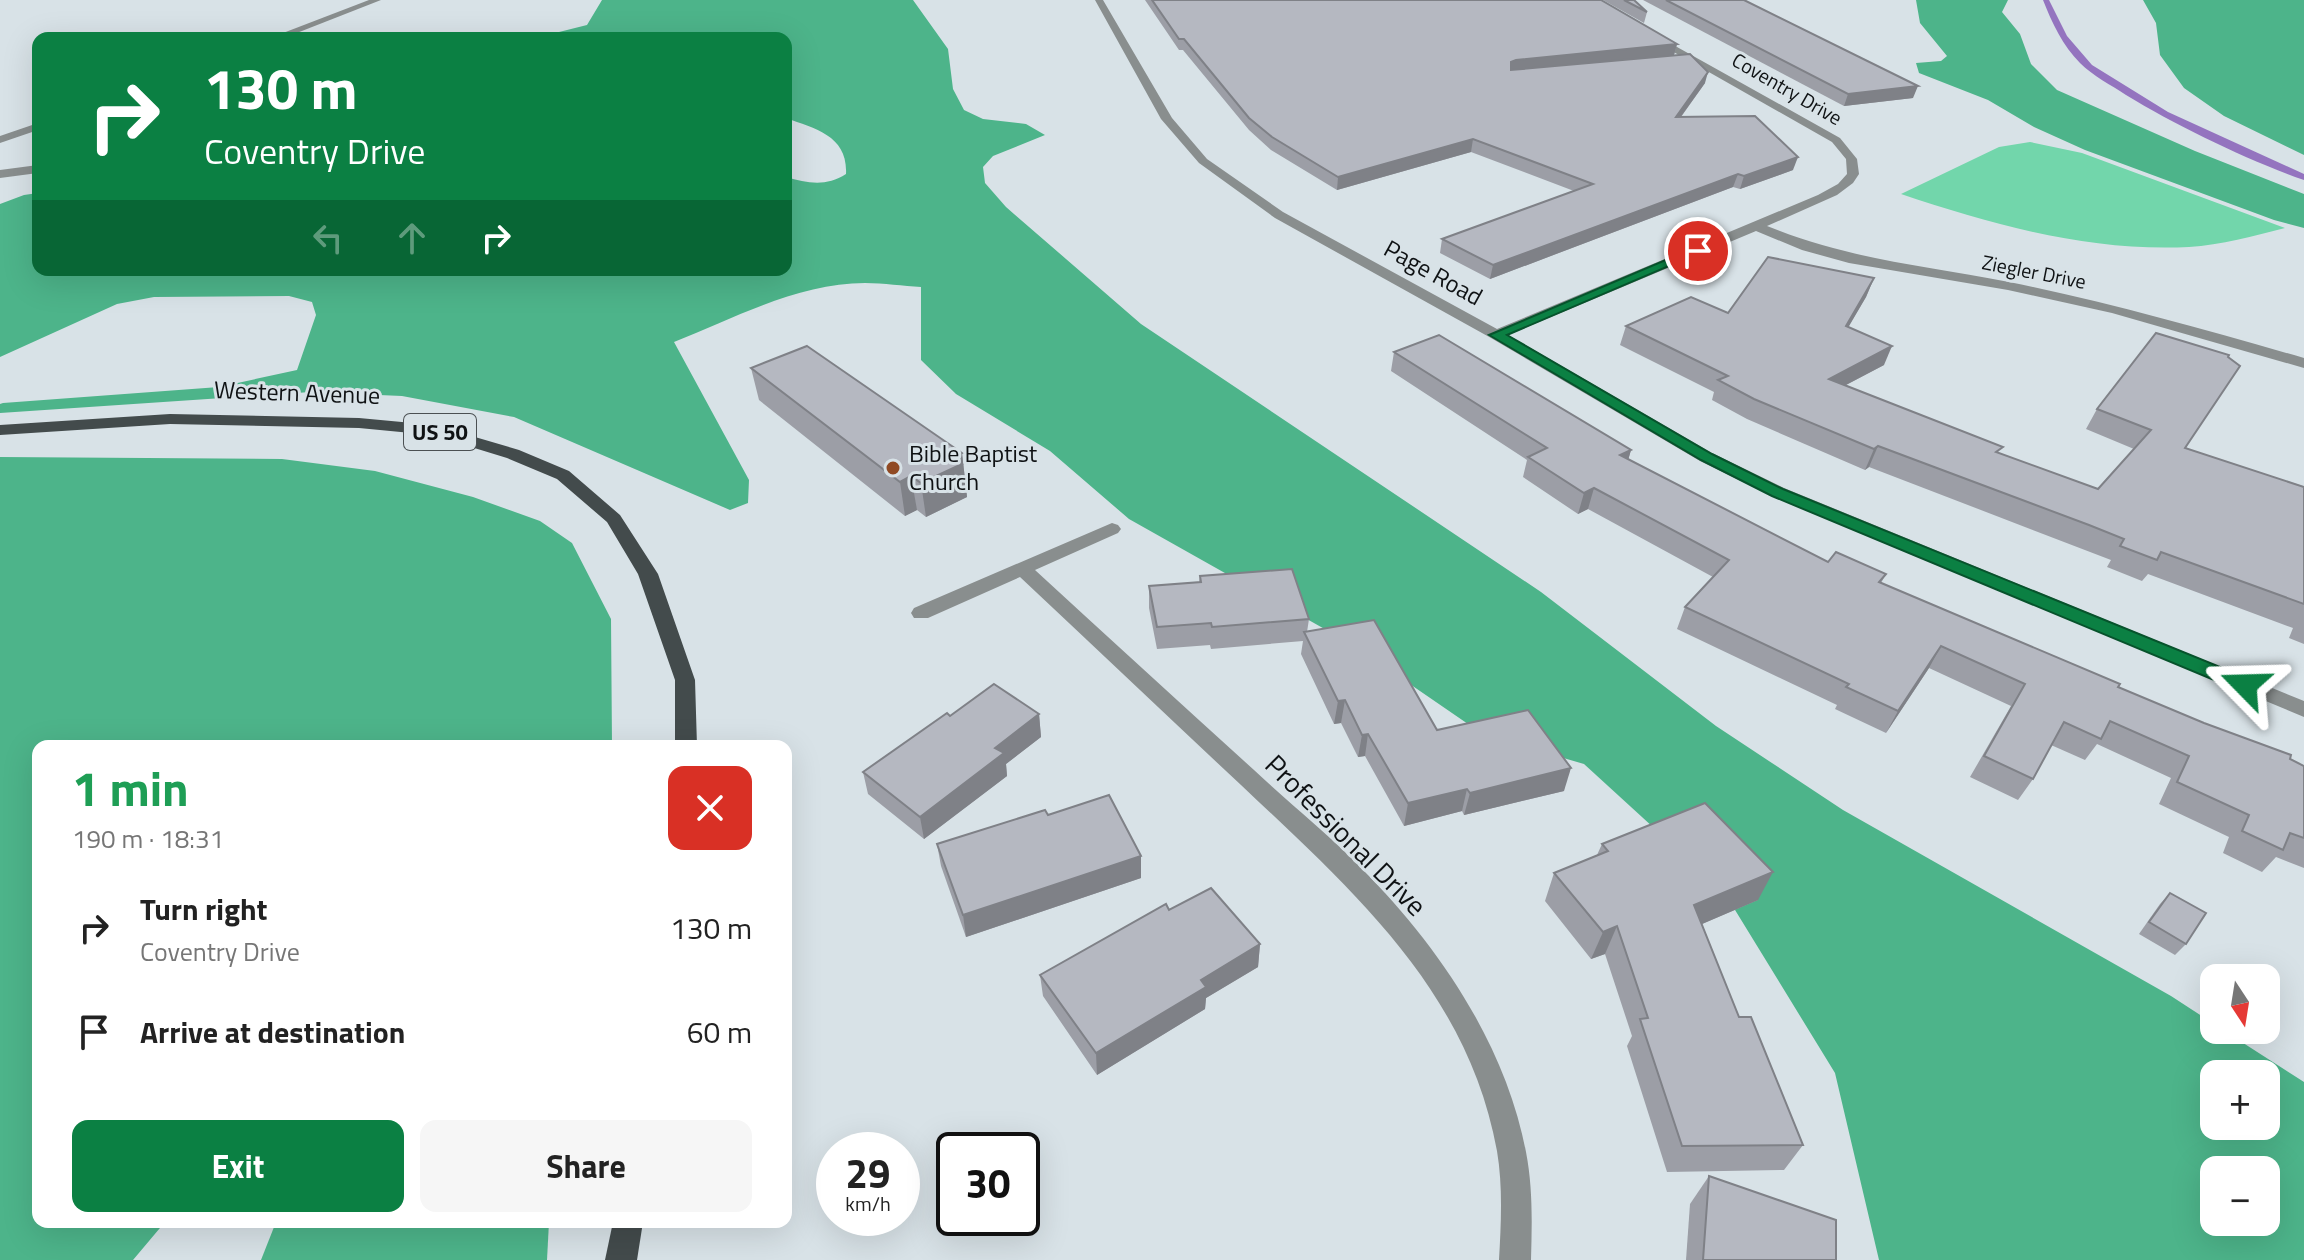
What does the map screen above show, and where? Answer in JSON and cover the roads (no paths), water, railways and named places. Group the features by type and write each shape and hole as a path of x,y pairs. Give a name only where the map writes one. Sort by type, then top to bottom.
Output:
{"main road":[{"name":"Western Avenue","path":"0,430 170,419 359,423 434,430 513,454 563,475 614,519 648,574 685,680 686,740"},
{"path":"621,1260 627,1228"}],"street":[{"path":"291,32 377,0"},
{"name":"Page Road","path":"1099,0 1167,119 1203,161 1279,215 1496,335 1706,457 1778,492 2304,709"},
{"name":"Coventry Drive","path":"1496,335 1842,188 1852,177 1855,164 1850,152 1836,140 1641,29"},
{"path":"1678,60 1693,59"},
{"path":"0,140 32,128"},
{"path":"0,174 32,170"},
{"name":"Ziegler Drive","path":"1756,226 1807,247 1854,260 2008,286 2115,309 2304,363"},
{"path":"921,613 1112,529"},
{"name":"Professional Drive","path":"1022,568 1355,877 1413,944 1459,1007 1490,1073 1514,1152 1519,1229 1515,1260"}],"waterway":[{"path":"2046,0 2063,36 2089,67 2165,113 2304,177"}],"place":[{"name":"Bible Baptist Church","path":"893,468"}]}
